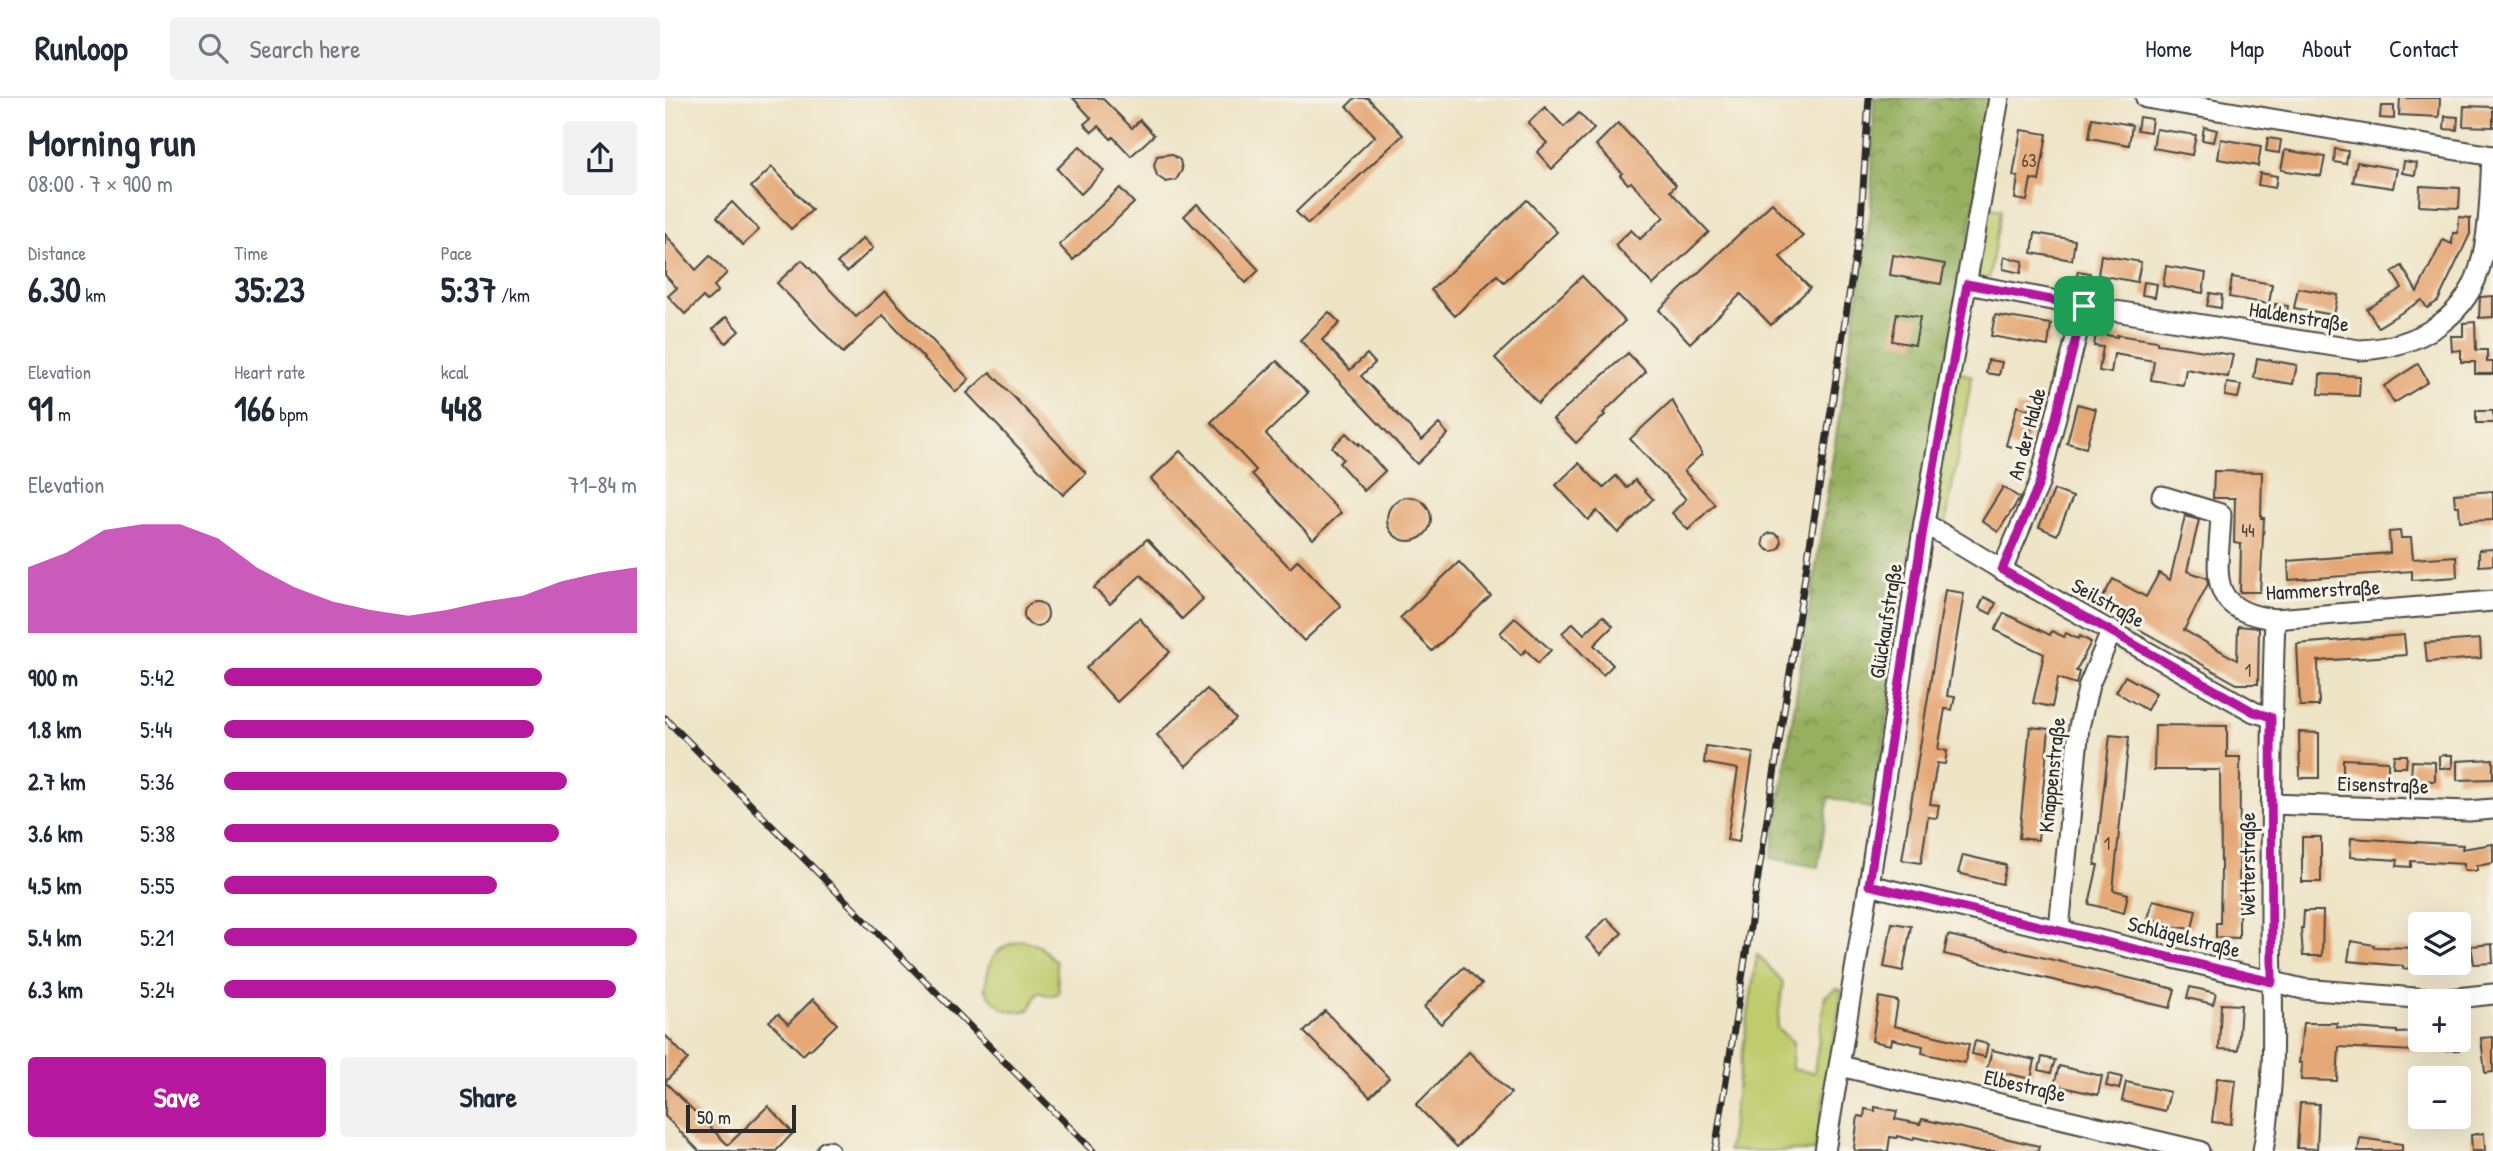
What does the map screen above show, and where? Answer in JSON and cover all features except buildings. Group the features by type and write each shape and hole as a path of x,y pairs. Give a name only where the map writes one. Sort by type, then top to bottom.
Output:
{"street":[{"name":"Glückaufstraße","path":"1825,1151 1924,523 1999,98"},
{"path":"2146,98 2493,156"},
{"name":"Haldenstraße","path":"1967,284 2084,306 2359,349 2377,349 2410,341 2442,324 2464,301 2473,286 2486,240 2493,156"},
{"name":"An der Halde","path":"2002,570 2039,484 2084,306"},
{"name":"Hammerstraße","path":"2162,496 2221,514 2221,589 2233,608 2243,613 2275,619 2493,601"},
{"name":"Seilstraße","path":"1924,523 2254,712 2271,717"},
{"name":"Wetterstraße","path":"2263,1151 2269,1118 2272,982 2271,717 2275,619"},
{"name":"Knappenstraße","path":"2059,929 2079,727 2089,685 2112,630"},
{"name":"Eisenstraße","path":"2271,804 2469,811 2493,809"},
{"name":"Schlägelstraße","path":"1869,885 2303,989 2440,1000 2493,994"},
{"name":"Elbestraße","path":"1840,1066 2199,1151"}],"green space":[{"path":"1874,98 1992,98 1872,809 1829,797 1818,867 1771,858 1871,210"},
{"path":"1986,207 2001,210 1989,279 1979,277 1976,272"},
{"path":"1958,372 1972,376 1946,525 1942,525 1936,515 1935,505"},
{"path":"2115,648 2197,691 2196,693"},
{"path":"1023,940 1040,946 1056,962 1059,993 1050,996 1038,992 1029,1010 1015,1012 999,1006 985,990 990,963 998,951"},
{"path":"1757,954 1783,982 1777,1028 1793,1042 1792,1069 1814,1073 1825,996 1836,989 1842,990 1815,1151 1728,1151"}],"railway":[{"path":"1715,1151 1861,219 1869,98"},
{"path":"665,718 1093,1151"}],"route":[{"path":"1967,284 2084,306 2039,484 2002,570 2254,712 2271,717 2272,982 1869,885 1924,523 1967,284"}]}
